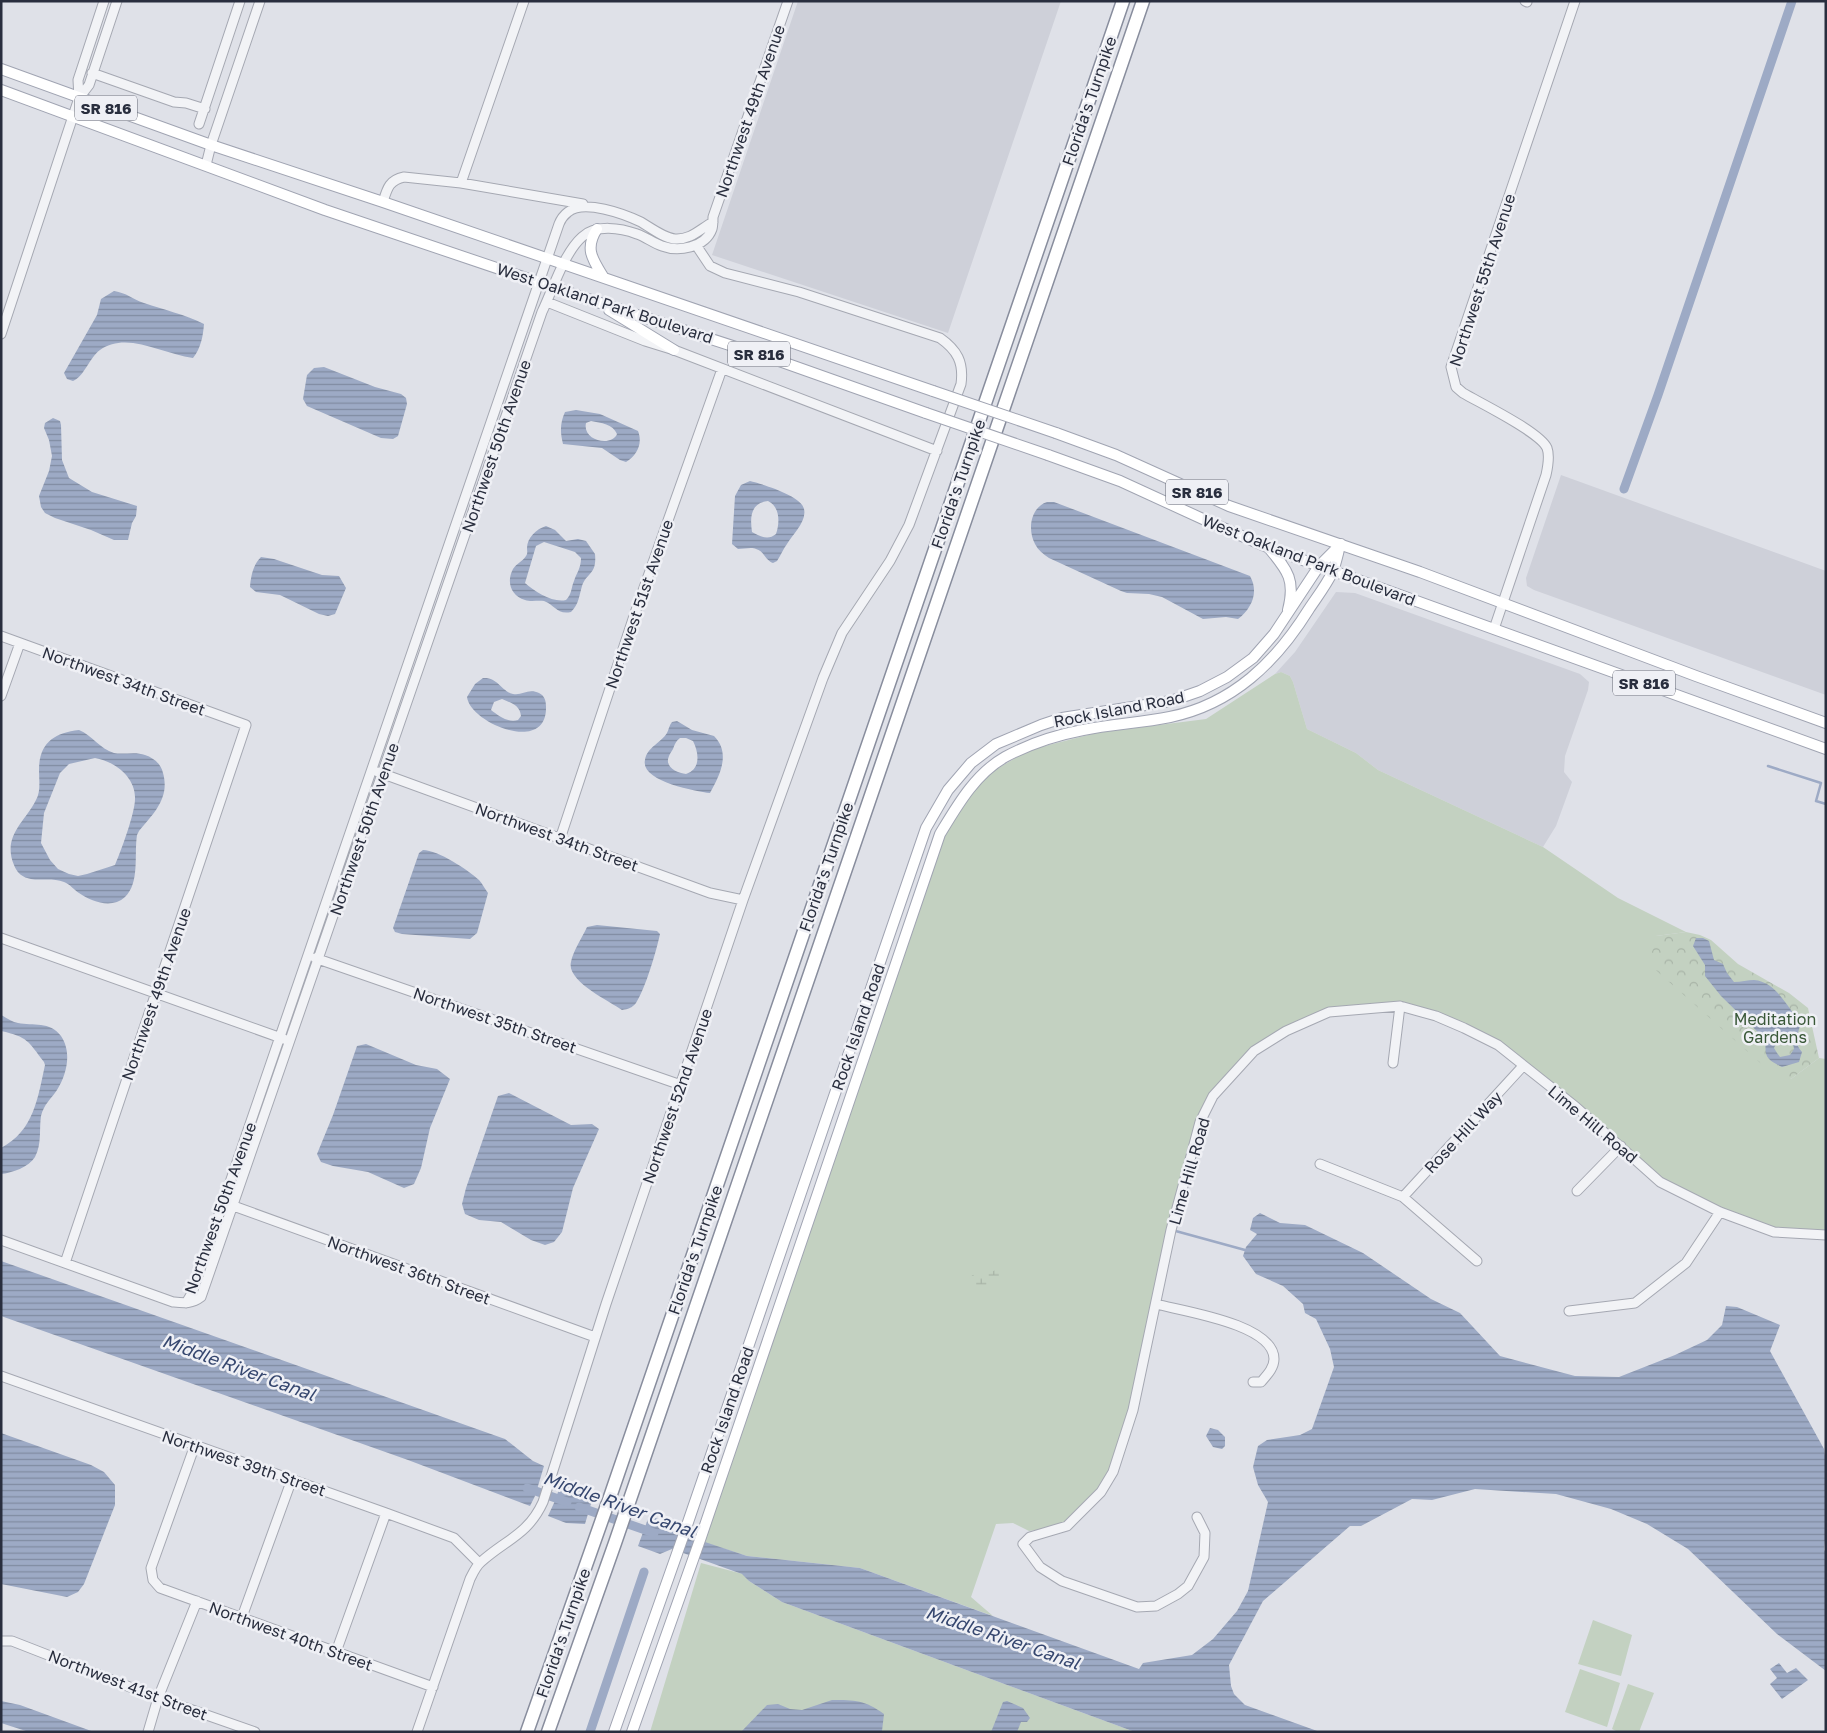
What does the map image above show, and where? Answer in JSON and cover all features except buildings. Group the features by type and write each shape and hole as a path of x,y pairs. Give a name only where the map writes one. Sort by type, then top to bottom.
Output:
{"highway":[{"name":"Florida's Turnpike","path":"527,1732 596,1538 1123,1"},
{"name":"Florida's Turnpike","path":"548,1732 615,1543 1143,1"}],"main road":[{"name":"West Oakland Park Boulevard","path":"1,69 211,145 1056,432 1123,458 1229,506 1341,544 1826,723"},
{"name":"West Oakland Park Boulevard","path":"1,90 325,210 785,363 1048,455 1120,481 1267,547 1826,749"},
{"path":"597,229 591,240 590,252 604,278"},
{"path":"591,300 674,350"},
{"name":"Rock Island Road","path":"614,1732 685,1531 926,828 948,790 971,763 996,744 1040,724 1070,717 1171,701 1200,691 1228,677 1253,658 1274,634 1319,566 1341,544"},
{"name":"Rock Island Road","path":"632,1732 694,1560 940,834 961,799 982,774 1004,758 1054,737 1084,730 1178,715 1207,705 1235,690 1260,671 1287,642 1333,571 1341,544"},
{"path":"1267,547 1288,572 1291,582 1292,591 1286,618"}],"street":[{"path":"1,334 74,116 79,98 78,80 104,1"},
{"path":"79,98 88,85 117,1"},
{"path":"199,124 240,1"},
{"path":"206,165 211,145 260,1"},
{"path":"461,183 524,1"},
{"name":"Northwest 49th Avenue","path":"696,245 712,230 713,222 788,1"},
{"name":"Northwest 55th Avenue","path":"1494,630 1546,475 1549,458 1547,447 1533,433 1463,393 1456,387 1451,367 1575,1"},
{"path":"92,73 174,102 186,102 205,109"},
{"path":"383,202 388,188 395,179 404,177 461,183 532,194 594,207 639,221 673,239 696,234 713,222"},
{"path":"539,282 556,230 562,218 572,209 585,206 594,207"},
{"path":"554,287 572,249 583,236 597,229 629,231 673,249 696,245"},
{"name":"Northwest 52nd Avenue","path":"417,1732 470,1578 479,1563 518,1535 531,1522 543,1502 595,1337 743,900 823,678 842,633 890,561 910,525 961,384 962,374 959,356 952,346 940,338 818,298 725,273 710,266 696,245"},
{"name":"Northwest 50th Avenue","path":"186,1303 192,1293 539,282"},
{"name":"Northwest 50th Avenue","path":"186,1303 195,1302 202,1297 438,613 547,302 554,287"},
{"path":"547,302 936,451"},
{"name":"Northwest 51st Avenue","path":"560,839 635,613 722,369"},
{"path":"476,463 489,467"},
{"path":"452,535 464,539"},
{"path":"426,609 438,613"},
{"name":"Northwest 34th Street","path":"1,636 246,725"},
{"path":"1,696 20,643"},
{"path":"400,688 411,692"},
{"name":"Northwest 49th Avenue","path":"65,1263 246,725"},
{"name":"Northwest 34th Street","path":"372,770 710,893 743,900"},
{"path":"1,938 291,1041"},
{"name":"Northwest 35th Street","path":"308,955 681,1084"},
{"path":"1393,1063 1400,1006"},
{"name":"Lime Hill Road","path":"1197,1517 1205,1533 1204,1557 1188,1586 1156,1606 1137,1607 1062,1581 1040,1567 1023,1544 1030,1537 1067,1526 1101,1492 1113,1472 1133,1410 1171,1230 1200,1122 1213,1096 1254,1051 1286,1031 1329,1012 1400,1006 1436,1016 1498,1045 1576,1107 1660,1182 1720,1212 1774,1232 1826,1235"},
{"name":"Rose Hill Way","path":"1403,1197 1523,1066"},
{"path":"1577,1192 1621,1146"},
{"path":"1320,1164 1403,1197 1477,1261"},
{"name":"Northwest 36th Street","path":"223,1202 595,1337"},
{"path":"1569,1311 1635,1303 1686,1263 1720,1212"},
{"path":"1,1240 173,1302 186,1303"},
{"path":"1156,1304 1217,1317 1253,1332 1270,1345 1274,1358 1271,1371 1261,1382 1253,1382"},
{"name":"Northwest 39th Street","path":"1,1376 454,1538 479,1563"},
{"name":"Northwest 40th Street","path":"195,1445 151,1568 153,1580 160,1588 432,1687"},
{"path":"242,1617 292,1479"},
{"path":"336,1652 386,1513"},
{"path":"148,1732 158,1698 197,1602"},
{"name":"Northwest 41st Street","path":"1,1641 12,1641 158,1698 255,1732"}],"shaded area":[{"path":"798,1 1061,1 948,333 712,255"},
{"path":"1561,475 1826,571 1826,695 1527,586 1526,578"},
{"path":"1336,592 1355,593 1580,674 1589,682 1588,690 1565,756 1564,772 1572,782 1556,826 1543,847 1378,770 1356,753 1307,729 1290,676 1281,672 1275,674 1295,652"}],"green space":[{"path":"1281,672 1290,676 1293,682 1307,729 1356,753 1378,770 1543,847 1618,898 1686,932 1656,936 1791,1079 1819,1058 1826,1059 1826,1235 1774,1232 1660,1182 1498,1045 1400,1006 1329,1012 1254,1051 1213,1096 1201,1122 1113,1472 1067,1526 1029,1531 1013,1523 996,1524 971,1597 993,1616 860,1568 747,1556 703,1542 943,837 980,779 1029,750 1096,733 1206,719"},
{"name":"Meditation Gardens","path":"1686,932 1711,940 1738,964 1789,993 1808,1008 1819,1058 1791,1079 1766,1068 1649,964 1656,936"},
{"path":"998,1268 1001,1274 988,1290 969,1285 972,1275 989,1274"},
{"path":"701,1563 743,1574 749,1581 782,1602 1135,1732 650,1732"},
{"path":"1593,1620 1632,1635 1621,1676 1578,1664"},
{"path":"1580,1669 1620,1683 1607,1727 1565,1712"},
{"path":"1628,1684 1654,1693 1639,1732 1618,1732 1612,1729"}],"water":[{"path":"114,291 204,324 201,342 193,358 133,343 110,345 96,353 77,379 73,381 67,379 64,373 97,315 101,299"},
{"path":"324,367 375,387 401,394 406,398 407,404 398,436 393,439 381,438 307,406 303,399 307,375 314,368"},
{"path":"576,410 600,414 638,431 640,440 636,453 626,462 602,448 563,444 561,428 565,412","holes":["591,421 610,426 617,434 614,438 604,441 593,438 586,429 586,423"]},
{"path":"53,418 60,421 62,460 69,478 92,492 137,506 136,516 132,523 128,540 114,540 55,518 45,513 41,507 39,496 49,471 52,456 49,440 44,428 45,423"},
{"path":"750,481 789,495 802,504 804,514 802,523 777,561 773,563 759,550 752,548 738,549 732,544 735,496 741,485","holes":["768,501 772,504 778,515 776,534 767,537 752,532 751,517 754,508 762,502"]},
{"path":"1047,502 1054,502 1250,576 1254,588 1253,599 1247,610 1238,619 1226,617 1203,619 1162,597 1121,591 1049,558 1036,546 1031,532 1034,514 1037,509"},
{"path":"546,526 555,530 566,541 578,539 586,541 595,554 595,566 584,581 577,603 571,612 559,611 544,601 530,601 520,598 511,588 510,579 513,569 527,555 527,544 530,537","holes":["544,542 575,552 581,558 580,565 566,600 550,598 525,583 536,546"]},
{"path":"261,557 274,559 322,575 339,576 346,588 335,614 328,616 319,614 280,595 256,592 250,587 250,583 254,567"},
{"path":"483,678 488,678 513,694 532,691 541,694 546,703 543,721 534,729 522,732 508,730 494,724 471,707 467,697 475,684","holes":["502,699 519,709 521,716 518,720 507,720 491,710 494,702"]},
{"path":"677,721 692,730 714,736 719,743 723,757 722,764 710,793 670,784 651,774 646,767 645,760 648,752 667,733 672,722","holes":["686,738 693,741 697,751 696,765 691,772 686,774 672,769 668,763 669,755 678,740"]},
{"path":"79,730 84,732 104,748 114,753 137,753 148,756 159,764 163,773 165,782 162,798 137,835 136,868 133,884 125,897 114,903 102,903 90,899 68,884 57,880 29,879 18,872 11,855 11,846 16,830 38,797 40,761 45,746 55,737 70,731","holes":["95,758 116,766 128,777 132,784 135,799 130,822 115,865 78,876 69,874 58,869 50,860 41,843 44,813 60,773 69,764"]},
{"path":"423,850 437,853 468,871 479,880 488,893 477,933 470,939 395,932 393,928 419,853"},
{"path":"597,925 657,931 660,934 643,988 636,1003 630,1008 622,1010 599,996 582,983 571,969 574,953 587,927"},
{"path":"1696,938 1703,938 1709,941 1714,960 1723,964 1734,982 1754,980 1769,985 1775,990 1801,1022 1797,1038 1799,1049 1802,1052 1799,1062 1782,1067 1770,1060 1766,1054 1766,1040 1721,996 1705,976 1705,965 1693,946","holes":["1779,1037 1793,1043 1794,1049 1790,1055 1780,1057 1774,1048"]},
{"path":"1,1015 12,1021 47,1026 57,1031 64,1042 67,1063 57,1090 42,1112 39,1147 35,1157 29,1164 20,1169 1,1174 1,1148 12,1141 28,1123 37,1101 45,1065 27,1041 17,1035 1,1031"},
{"path":"366,1044 416,1065 437,1069 450,1079 430,1128 421,1168 414,1184 404,1188 368,1172 321,1162 317,1154 357,1046"},
{"path":"509,1093 571,1125 592,1124 599,1129 573,1188 562,1232 554,1242 545,1245 531,1240 501,1222 479,1220 465,1214 462,1204 498,1096"},
{"path":"1260,1213 1280,1223 1305,1225 1363,1253 1431,1299 1460,1313 1500,1356 1575,1376 1619,1377 1675,1355 1707,1340 1722,1325 1726,1306 1737,1307 1780,1325 1770,1351 1824,1449 1826,1463 1824,1550 1826,1552 1826,1671 1777,1634 1688,1549 1647,1524 1611,1509 1556,1494 1475,1489 1432,1500 1412,1499 1361,1526 1350,1526 1263,1601 1229,1665 1231,1686 1234,1694 1245,1705 1320,1732 1135,1732 782,1602 749,1581 742,1574 672,1549 660,1554 638,1546 649,1516 674,1524 678,1533 747,1556 860,1568 1139,1669 1143,1663 1192,1655 1213,1639 1237,1611 1248,1591 1268,1502 1258,1485 1253,1467 1258,1446 1267,1440 1300,1435 1312,1429 1334,1367 1330,1349 1316,1319 1305,1313 1303,1304 1283,1286 1256,1274 1243,1256 1246,1247 1257,1234 1250,1230 1253,1218"},
{"path":"1,1261 505,1439 533,1461 544,1466 535,1496 530,1506 408,1460 1,1316"},
{"path":"1210,1428 1218,1430 1225,1437 1225,1446 1222,1449 1213,1447 1206,1436"},
{"path":"1,1433 91,1465 104,1472 115,1485 115,1505 84,1584 78,1592 67,1597 1,1584"},
{"path":"562,1481 576,1485 593,1497 585,1524 566,1523 548,1516"},
{"path":"1779,1663 1787,1673 1796,1668 1808,1680 1782,1699 1770,1684 1777,1678 1770,1669"},
{"path":"832,1700 860,1702 877,1709 884,1714 882,1731 741,1732 767,1705 778,1704 790,1709 802,1710"},
{"path":"1,1701 20,1705 94,1732 29,1732 1,1723"},
{"path":"1007,1701 1023,1708 1030,1718 1027,1722 1021,1722 1017,1732 991,1732 1003,1702"}],"waterway":[{"path":"1624,489 1658,395 1792,1"},
{"path":"1768,766 1821,783 1816,801 1826,804"},
{"path":"1172,1230 1245,1250"},
{"name":"Middle River Canal","path":"527,1488 567,1502"},
{"name":"Middle River Canal","path":"579,1507 654,1533"},
{"path":"590,1732 644,1572"}]}
